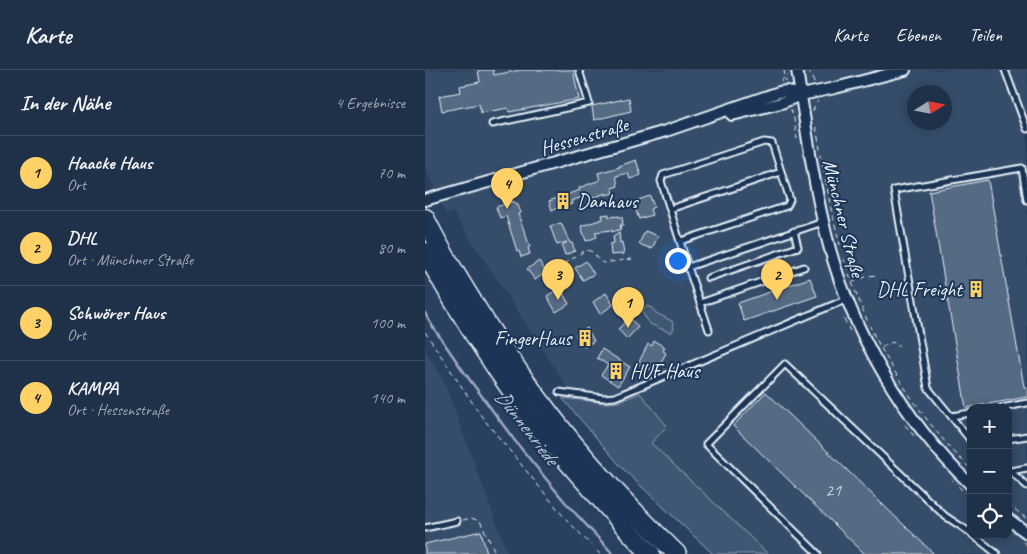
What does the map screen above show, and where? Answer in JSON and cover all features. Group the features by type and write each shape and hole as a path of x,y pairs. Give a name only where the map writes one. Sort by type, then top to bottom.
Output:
{"highway":[{"path":"425,218 463,287 503,350 538,398 617,494 677,554"},
{"path":"425,252 449,296 524,408 598,497 651,554"}],"street":[{"name":"Münchner Straße","path":"797,70 823,222 847,299 868,346 893,389 930,440 967,481"},
{"name":"Hessenstraße","path":"427,199 666,130 781,103 801,95 905,70"},
{"path":"1012,522 1027,533"}],"lane":[{"path":"492,124 589,103 579,70"},
{"path":"1005,70 1027,129"},
{"path":"681,242 787,206 790,200 772,143 764,142 663,175 661,181 709,330"},
{"path":"967,436 928,388 894,190 1022,168 1027,200"},
{"path":"670,209 781,172"},
{"path":"688,266 823,222"},
{"path":"707,278 798,247 793,231"},
{"path":"700,303 804,267"},
{"path":"559,392 603,398 615,397 847,299"},
{"path":"818,554 706,444 785,364 945,516 967,531"},
{"path":"1012,406 1027,403"},
{"path":"951,416 967,414"},
{"path":"1012,438 1027,436"},
{"path":"1012,470 1027,468"},
{"path":"1012,472 1027,486"},
{"path":"425,528 457,521"},
{"path":"978,539 997,554"}],"path":[{"path":"784,70 785,76"},
{"path":"809,70 810,76 814,80 818,102 813,110 814,114"},
{"path":"815,124 839,244"},
{"path":"557,269 584,251 589,250 603,264 632,259"},
{"path":"842,253 852,282 881,348 917,406 938,433 967,465"},
{"path":"852,282 877,275"},
{"path":"425,332 482,417 565,518 600,554"},
{"path":"881,348 893,342 897,346 899,345"},
{"path":"1012,507 1027,519"},
{"path":"457,521 471,518 480,521 496,554"}],"shaded area":[{"path":"425,70 1027,70 1027,554 713,554 664,509 588,419 453,212 446,214 425,167"},
{"path":"646,306 672,321 674,328 671,333 650,324 642,312"},
{"path":"425,350 444,382 508,554 425,554"},
{"path":"640,393 667,426 651,443 768,554 713,554 624,470 562,398 607,403 618,402"}],"building":[{"path":"478,70 493,70 494,75 521,70 573,70 579,99 509,112 508,108 481,113 479,104 442,111 439,96 461,92 460,86 480,82"},
{"path":"629,98 631,111 594,120 592,106"},
{"path":"636,160 641,175 630,179 628,173 616,176 618,186 612,188 614,193 606,195 606,193 589,199 588,195 571,201 572,204 552,210 549,201 580,190 579,188 600,180 598,173"},
{"name":"DHL Freight","path":"988,180 1024,387 1027,387 1027,397 988,404 967,404 966,408 929,191"},
{"path":"650,196 654,207 650,209 652,215 639,219 634,205 637,204 635,201"},
{"path":"514,201 515,204 517,203 521,213 518,214 530,247 528,248 530,254 521,257 519,251 517,251 506,216 500,218 496,207"},
{"path":"609,214 609,217 622,217 623,225 620,225 621,229 612,232 612,230 595,232 597,237 586,241 581,226 603,219 602,215"},
{"path":"561,223 575,251 565,255 562,246 567,242 557,245 550,226"},
{"path":"645,231 658,236 652,249 639,244"},
{"path":"619,232 624,254 611,255 610,244 614,243 613,236"},
{"path":"539,261 546,272 535,280 527,269"},
{"path":"586,261 594,274 583,280 575,268"},
{"path":"810,278 817,296 744,321 738,303"},
{"path":"560,288 569,304 556,312 547,296"},
{"path":"606,293 613,305 600,314 593,302"},
{"path":"630,318 638,327 627,339 618,329"},
{"name":"FingerHaus","path":"587,328 594,341 584,347 576,335"},
{"path":"654,341 665,347 663,351 666,353 658,368 655,366 652,370 638,364 648,344 652,346"},
{"name":"HUF Haus","path":"602,349 630,367 618,386 601,375 608,365 597,358"},
{"path":"766,392 934,554 865,554 733,426"},
{"path":"481,531 487,554 425,554 425,544"}],"waterway":[{"name":"Dünnenriede","path":"425,313 464,372 515,441 565,502 613,554"}],"place":[{"name":"Danhaus","path":"563,201"},
{"name":"KAMPA","path":"507,209"},
{"name":"DHL Freight","path":"976,289"},
{"name":"Schwörer Haus","path":"558,300"},
{"name":"DHL","path":"777,300"},
{"name":"Haacke Haus","path":"628,328"},
{"name":"FingerHaus","path":"585,338"},
{"name":"HUF Haus","path":"616,371"}]}
